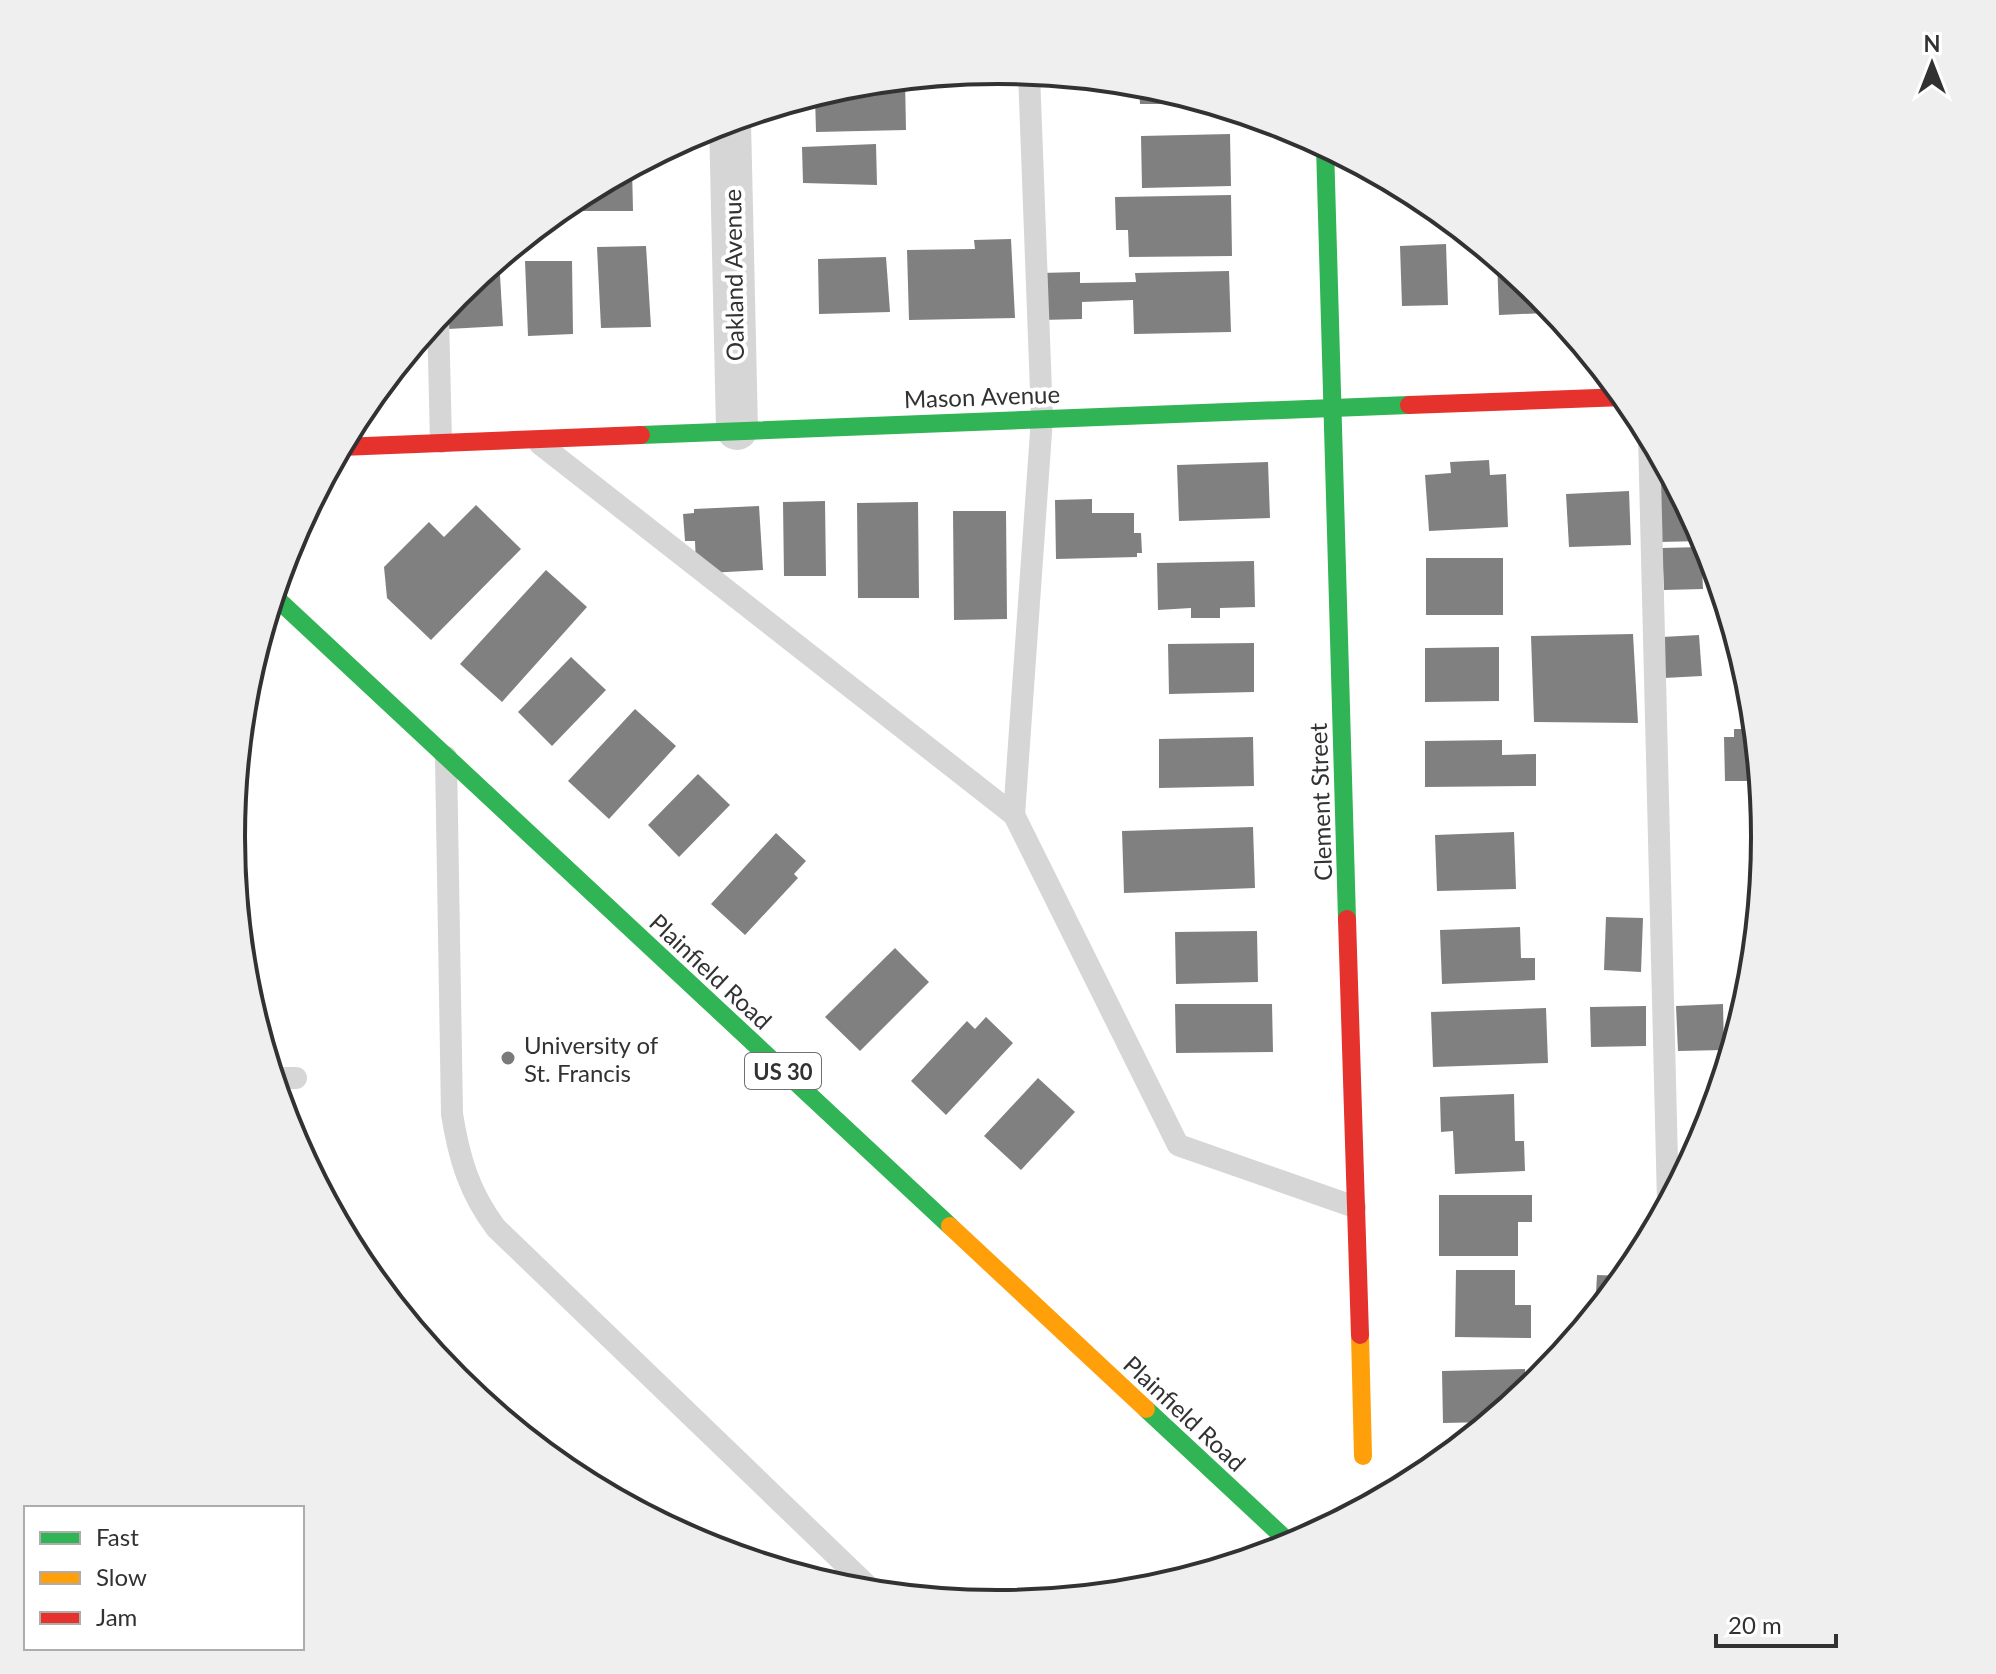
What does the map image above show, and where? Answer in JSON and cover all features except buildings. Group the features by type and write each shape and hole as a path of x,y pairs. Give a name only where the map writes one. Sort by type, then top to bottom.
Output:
{"street":[{"name":"Oakland Avenue","path":"730,134 737,429"},
{"name":"Clement Street","path":"1325,159 1363,1456"},
{"name":"Mason Avenue","path":"355,446 737,429 1608,398"},
{"name":"Plainfield Road","path":"282,604 1281,1535"}],"lane":[{"path":"1014,815 1042,418 1029,85"},
{"path":"438,334 441,442"},
{"path":"533,438 1014,815 1178,1145 1355,1207"},
{"path":"1650,460 1667,1181"},
{"path":"446,756 452,1114 459,1160 476,1201 496,1228 859,1577"}],"traffic: fast":[{"path":"1325,159 1347,919"},
{"path":"641,435 1409,405"},
{"path":"282,604 950,1226"},
{"path":"1146,1409 1281,1535"}],"traffic: slow":[{"path":"950,1226 1146,1409"},
{"path":"1360,1335 1363,1456"}],"traffic: jam":[{"path":"1409,405 1608,398"},
{"path":"355,446 641,435"},
{"path":"1347,919 1360,1335"}],"place":[{"name":"University of St. Francis","path":"508,1058"}]}
